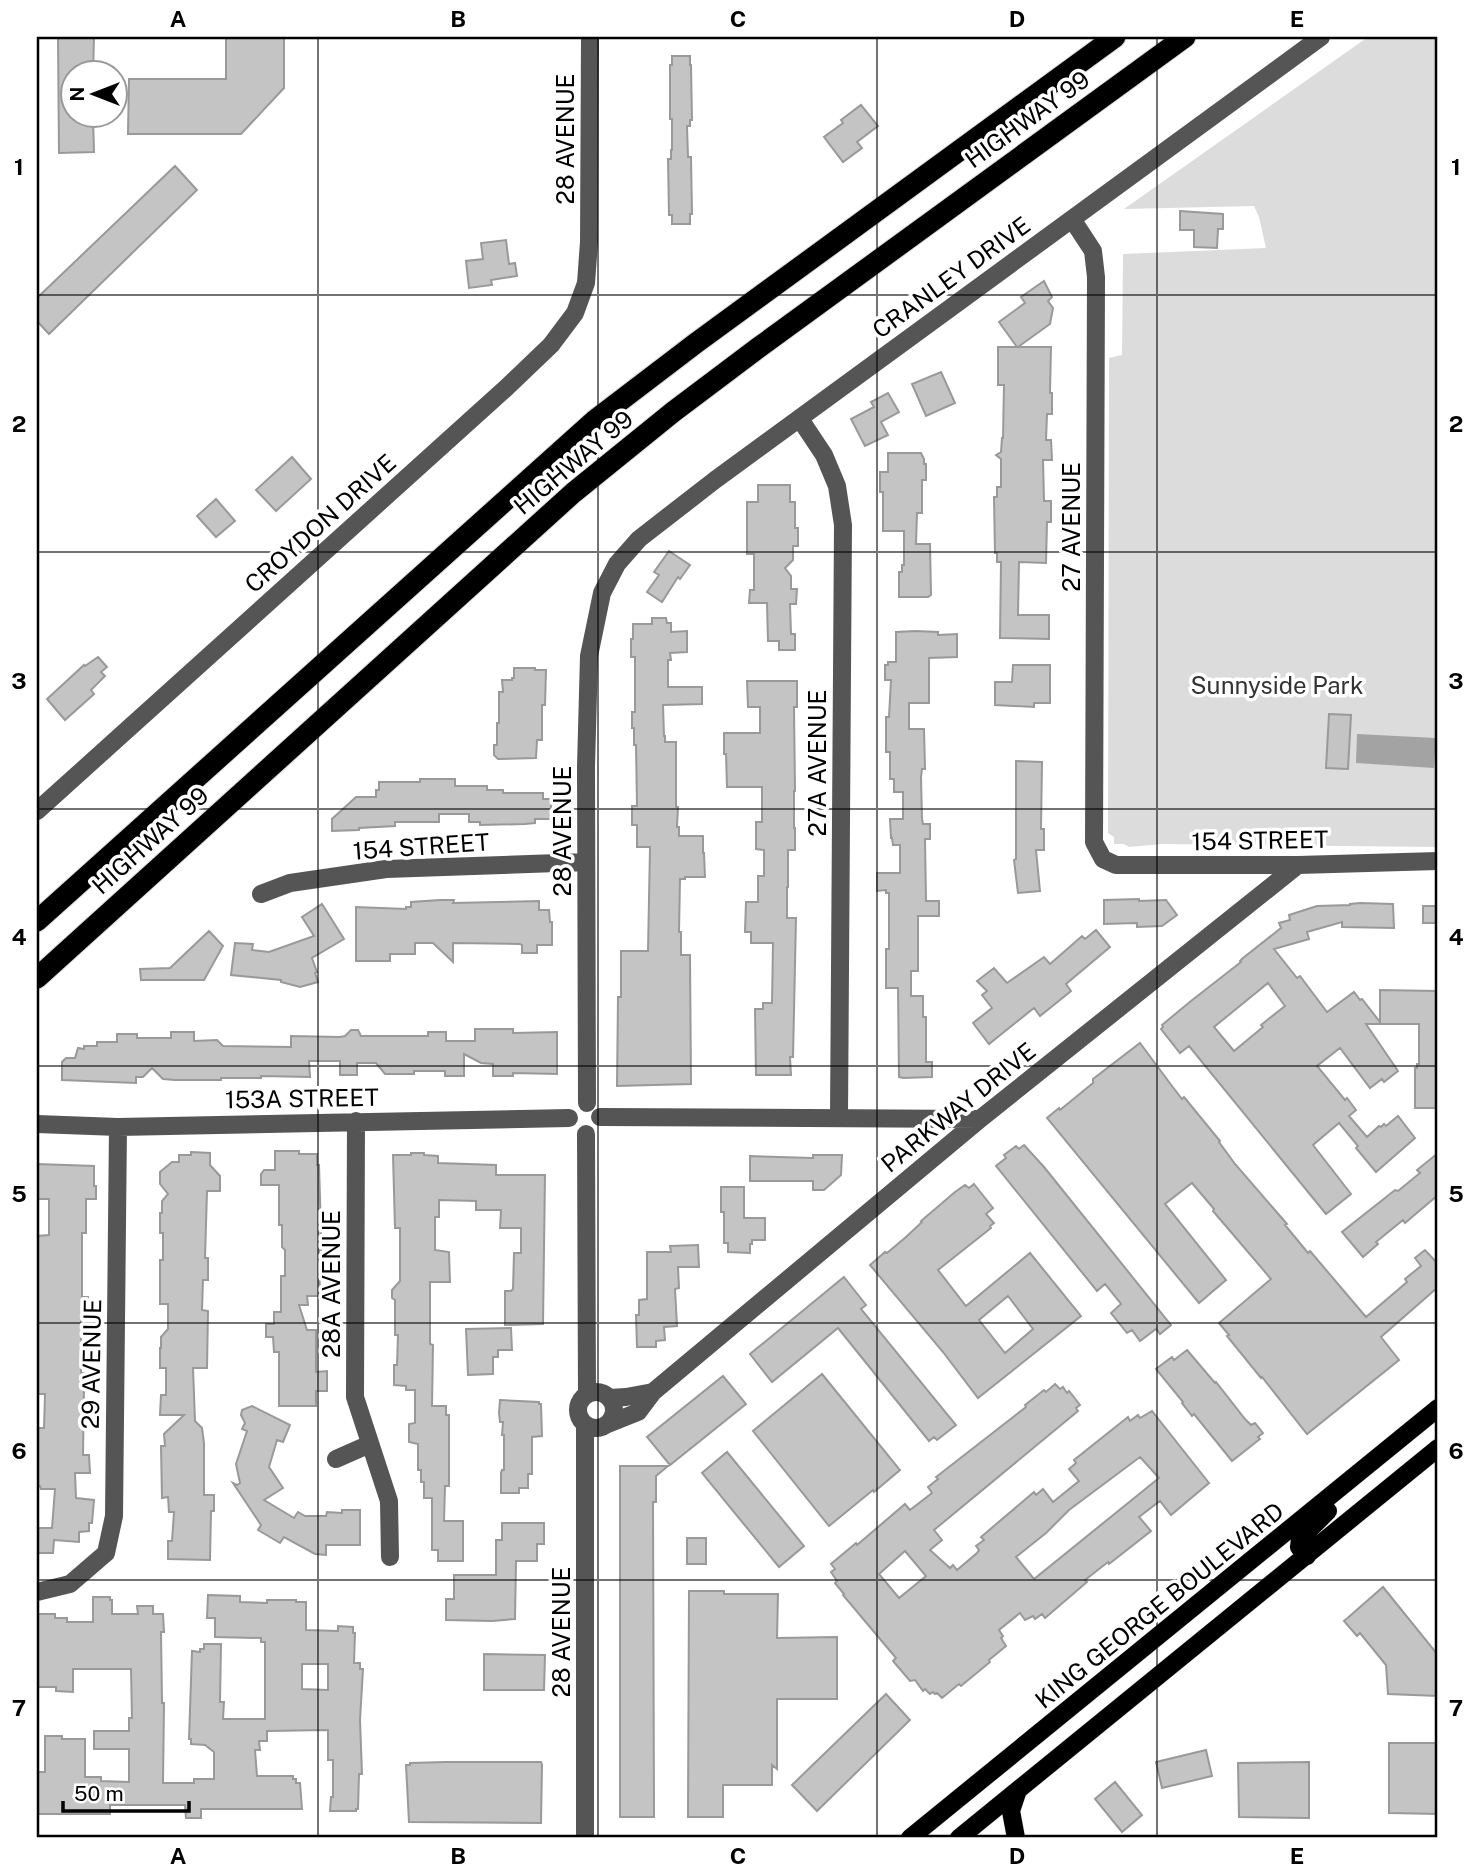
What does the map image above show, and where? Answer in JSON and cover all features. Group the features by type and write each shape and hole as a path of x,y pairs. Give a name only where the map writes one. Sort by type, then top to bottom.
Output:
{"highway":[{"name":"HIGHWAY 99","path":"37,921 595,420 696,343 1115,37"},
{"name":"HIGHWAY 99","path":"37,978 572,494 673,412 758,348 1185,37"}],"main road":[{"name":"KING GEORGE BOULEVARD","path":"909,1838 1438,1408"},
{"path":"1307,1556 1299,1547 1300,1539 1392,1447"},
{"path":"959,1838 1438,1448"},
{"path":"1016,1838 1012,1811 1018,1790"}],"street":[{"name":"28 AVENUE","path":"589,242 590,37"},
{"name":"CRANLEY DRIVE","path":"617,565 639,539 715,480 1321,37"},
{"name":"27 AVENUE","path":"1072,219 1093,251 1096,277 1094,842"},
{"name":"CROYDON DRIVE","path":"37,811 551,345 575,313 586,283 589,242"},
{"name":"27A AVENUE","path":"800,419 824,456 837,486 843,525 839,1117"},
{"name":"28 AVENUE","path":"587,1103 586,767 589,656 602,593 617,565"},
{"name":"154 STREET","path":"1094,842 1103,859 1116,865 1298,865 1438,861"},
{"name":"154 STREET","path":"261,894 290,883 386,869 586,862"},
{"name":"PARKWAY DRIVE","path":"608,1424 638,1412 653,1392 980,1119 1298,865"},
{"path":"587,1103 596,1108 600,1117 598,1127 586,1134 572,1128 569,1114 575,1106 587,1103"},
{"path":"600,1117 980,1119"},
{"name":"153A STREET","path":"37,1124 118,1127 569,1118"},
{"name":"28A AVENUE","path":"356,1121 355,1397 389,1501 390,1557"},
{"name":"29 AVENUE","path":"37,1592 70,1584 106,1553 114,1516 118,1127"},
{"path":"586,1134 587,1394"},
{"path":"599,1392 609,1398 614,1414 608,1424 597,1429 585,1426 577,1410 582,1398 587,1394 599,1392"},
{"name":"PARKWAY DRIVE","path":"609,1398 626,1398 653,1392"},
{"name":"28 AVENUE","path":"585,1426 585,1838"},
{"path":"336,1459 369,1444"}],"green space":[{"name":"Sunnyside Park","path":"1368,37 1438,37 1438,847 1162,844 1129,847 1114,844 1114,837 1108,833 1109,358 1122,355 1123,254 1266,248 1254,206 1124,209"}],"shaded area":[{"path":"1357,734 1436,738 1434,768 1356,763"}],"building":[{"path":"58,37 94,37 93,60 60,60 60,130 93,130 94,152 59,153"},
{"path":"226,37 284,37 284,88 241,134 128,134 130,79 226,79"},
{"path":"672,56 690,56 691,65 692,120 690,126 687,126 688,157 691,157 690,224 672,224 672,215 669,215"},
{"path":"861,105 878,126 857,142 862,148 843,162 824,137"},
{"path":"175,166 197,190 49,334 37,321 37,298"},
{"path":"1180,211 1223,214 1223,229 1218,229 1217,248 1194,247 1194,230 1180,230"},
{"path":"506,240 509,264 515,263 517,276 491,280 492,285 469,288 466,261 483,259 481,243"},
{"path":"1044,281 1052,297 1048,301 1053,308 1050,324 1018,347 1051,347 1052,414 1047,414 1046,440 1051,440 1052,460 1043,460 1044,501 1051,501 1051,522 1047,522 1046,563 1019,562 1018,615 1049,615 1049,639 1000,638 1001,562 997,562 995,553 994,497 997,497 997,487 1001,487 1001,459 996,455 1001,452 1003,438 1004,385 998,385 998,347 1017,347 999,322 1025,303 1021,297"},
{"path":"941,372 955,403 926,416 912,384"},
{"path":"888,393 899,412 881,422 888,435 865,446 851,419 874,407 871,402"},
{"path":"888,453 921,453 926,464 926,480 922,480 922,513 917,513 916,544 930,544 931,595 928,597 899,597 899,572 902,572 904,565 904,531 883,531 883,492 880,492 880,472 888,472"},
{"path":"292,457 311,479 276,511 256,490"},
{"path":"758,485 790,485 790,502 795,502 798,546 793,546 793,560 785,568 791,576 791,589 797,589 796,604 790,604 791,634 795,634 795,650 779,650 779,641 768,641 767,603 749,603 750,590 754,590 754,554 747,554 747,502 758,502"},
{"path":"216,499 235,521 216,537 197,516"},
{"path":"669,551 690,565 680,579 678,577 662,602 647,592 659,575 654,572"},
{"path":"652,618 666,618 667,623 671,623 671,632 687,631 687,652 670,653 668,687 702,687 702,704 663,705 665,742 676,742 679,836 703,836 705,877 680,879 681,955 690,955 691,1084 617,1086 621,951 648,951 650,847 637,847 637,825 632,825 632,806 637,806 636,745 632,728 632,712 635,712 635,657 631,657 631,639 633,624 652,624"},
{"path":"896,632 938,632 938,635 957,634 957,657 929,658 929,703 909,703 909,729 924,729 922,819 923,824 930,824 930,839 925,839 926,901 939,901 939,916 918,916 918,971 911,971 911,996 923,996 926,1062 932,1062 932,1077 903,1078 899,1077 898,988 886,988 889,893 886,893 886,890 877,891 877,873 900,873 900,845 893,845 890,819 903,819 903,792 894,792 894,779 890,779 890,752 886,752 886,717 889,717 891,680 885,680 885,665 888,665 888,662 896,662"},
{"path":"98,657 107,667 101,672 105,676 91,690 94,694 65,720 47,699 84,665"},
{"path":"1013,665 1050,665 1050,703 1034,703 1034,707 995,705 995,682 1012,682"},
{"path":"514,668 546,670 542,740 537,740 536,758 498,759 494,755 499,723 499,692 503,692 502,680 514,678"},
{"path":"747,681 797,681 797,707 794,707 795,850 788,850 787,887 787,918 796,918 791,1075 756,1075 755,1009 763,1009 763,1003 772,1003 773,943 751,943 751,932 745,932 746,902 758,902 758,876 764,876 764,850 756,849 756,822 762,822 762,787 727,787 724,754 724,733 760,733 760,707 748,707"},
{"path":"1329,714 1351,715 1348,769 1326,768"},
{"path":"1016,761 1042,762 1041,829 1044,829 1044,850 1036,850 1040,891 1018,893 1014,860"},
{"path":"420,779 455,779 455,786 487,786 487,790 503,790 503,793 543,793 543,799 551,799 551,819 535,819 535,823 525,824 480,825 480,822 469,822 469,814 439,814 439,822 395,822 395,826 332,831 332,819 356,797 376,797 379,782 420,782"},
{"path":"454,900 453,903 539,901 539,910 549,910 552,945 537,945 537,953 522,953 520,944 453,943 453,962 433,943 415,943 415,954 390,954 390,961 356,961 356,907 406,909 411,907 411,902"},
{"path":"1104,900 1166,900 1177,915 1162,926 1137,927 1137,923 1104,924"},
{"path":"322,904 344,939 312,958 318,982 300,987 281,980 231,975 235,943 253,944 252,950 269,952 314,936 302,917"},
{"path":"1393,904 1394,928 1342,927 1342,922 1307,932 1309,939 1274,949 1297,978 1300,976 1327,1012 1354,992 1380,1022 1380,990 1437,991 1438,1108 1415,1108 1419,1024 1366,1024 1398,1071 1384,1082 1382,1079 1370,1088 1340,1048 1317,1066 1356,1110 1349,1116 1367,1137 1379,1126 1386,1126 1398,1116 1415,1138 1376,1172 1339,1123 1313,1145 1351,1194 1326,1214 1189,1046 1180,1053 1161,1029 1162,1025 1281,928 1279,923 1290,920 1289,915 1317,906","holes":["1268,983 1285,1006 1234,1051 1214,1027"]},
{"path":"1423,906 1438,906 1438,923 1423,923"},
{"path":"1096,930 1110,947 1066,984 1071,991 1040,1016 1034,1008 989,1044 973,1023 992,1008 982,995 987,991 977,981 994,968 1007,983 1044,957 1050,964 1082,936 1085,939"},
{"path":"209,931 223,946 204,980 141,980 140,969 170,968"},
{"path":"475,1029 513,1029 513,1033 557,1032 557,1074 513,1073 513,1076 493,1076 493,1064 481,1063 464,1054 464,1076 445,1076 445,1071 385,1074 376,1063 357,1063 357,1075 340,1075 340,1061 309,1061 310,1077 175,1080 163,1079 152,1068 143,1077 136,1077 136,1083 62,1080 62,1062 66,1058 75,1058 78,1048 84,1049 84,1046 97,1046 97,1042 117,1042 117,1034 137,1034 137,1038 171,1038 171,1032 194,1032 194,1041 217,1040 223,1046 291,1047 291,1036 340,1037 351,1030 358,1030 361,1036 428,1036 428,1032 446,1032 446,1041 475,1041"},
{"path":"1140,1043 1182,1099 1184,1097 1308,1253 1310,1251 1366,1317 1407,1282 1405,1279 1421,1266 1415,1258 1425,1250 1438,1264 1438,1287 1381,1337 1399,1360 1307,1434 1219,1323 1271,1279 1214,1209 1192,1183 1165,1204 1226,1280 1199,1303 1047,1118"},
{"path":"1024,1145 1171,1325 1160,1334 1156,1329 1140,1341 1132,1330 1127,1333 1111,1313 1121,1304 1105,1284 1097,1291 996,1166 1006,1158 1004,1155 1016,1146 1019,1149"},
{"path":"275,1151 317,1154 319,1165 320,1296 307,1296 308,1305 299,1305 307,1330 316,1330 316,1372 327,1371 327,1391 316,1391 316,1406 279,1406 279,1352 274,1352 273,1337 266,1337 266,1324 274,1324 274,1312 281,1312 281,1276 285,1276 285,1250 282,1247 282,1225 279,1225 279,1185 261,1185 261,1174 264,1170 275,1170"},
{"path":"191,1152 210,1153 210,1165 220,1176 220,1191 207,1191 205,1258 208,1258 208,1280 203,1280 202,1310 208,1311 207,1368 193,1368 195,1421 202,1428 204,1443 204,1495 214,1495 210,1560 168,1559 168,1541 172,1541 174,1512 169,1512 168,1497 162,1498 161,1446 165,1446 164,1434 184,1415 160,1415 161,1395 166,1395 166,1368 160,1368 160,1348 161,1337 168,1329 168,1304 160,1304 163,1233 160,1233 160,1213 162,1201 168,1194 160,1184 160,1172 172,1162 179,1162 179,1155 191,1155"},
{"path":"411,1153 438,1156 438,1163 496,1165 496,1175 545,1175 543,1324 505,1325 505,1291 513,1289 514,1253 521,1253 521,1228 500,1228 501,1210 476,1210 476,1201 439,1200 439,1217 435,1217 435,1250 449,1252 450,1282 430,1282 432,1406 446,1406 446,1415 449,1415 449,1486 445,1486 444,1521 463,1521 463,1561 438,1561 438,1550 432,1550 432,1498 424,1498 424,1482 421,1482 421,1470 418,1470 418,1444 409,1442 409,1424 415,1423 415,1390 394,1385 398,1335 395,1335 395,1300 392,1298 392,1290 400,1281 400,1228 395,1228 393,1155"},
{"path":"1438,1153 1438,1195 1405,1223 1403,1220 1376,1242 1378,1244 1363,1257 1342,1232 1420,1173 1417,1170"},
{"path":"813,1155 842,1155 841,1175 824,1190 813,1190 813,1181 750,1181 750,1156 813,1158"},
{"path":"37,1164 94,1166 96,1186 96,1199 86,1199 86,1233 82,1233 82,1297 88,1297 89,1315 81,1315 81,1373 86,1373 83,1455 89,1455 90,1473 75,1473 76,1498 94,1500 92,1523 89,1523 89,1531 79,1532 79,1542 54,1540 53,1553 37,1553 37,1528 52,1528 55,1489 41,1489 37,1486 37,1428 44,1428 45,1394 38,1394 37,1386 37,1236 49,1235 49,1199 37,1199"},
{"path":"974,1184 993,1208 986,1214 994,1223 938,1270 966,1306 1030,1253 1081,1316 978,1398 870,1265 906,1237 955,1192 965,1185 969,1188","holes":["1008,1296 1033,1329 1005,1353 979,1320"]},
{"path":"721,1187 744,1187 744,1218 765,1218 765,1240 752,1240 750,1253 728,1252 728,1243 724,1243"},
{"path":"698,1245 699,1267 678,1267 679,1288 675,1289 677,1326 664,1327 665,1340 656,1341 656,1347 637,1347 636,1315 639,1315 639,1300 647,1299 647,1252 671,1252 670,1246"},
{"path":"844,1277 866,1305 861,1309 956,1425 937,1440 934,1437 929,1441 838,1328 772,1382 750,1354"},
{"path":"511,1328 512,1350 498,1350 498,1357 493,1357 493,1374 468,1375 466,1329"},
{"path":"1187,1350 1245,1419 1251,1425 1255,1423 1263,1433 1258,1437 1260,1439 1232,1461 1194,1414 1192,1416 1156,1369"},
{"path":"822,1374 900,1470 829,1526 753,1431"},
{"path":"723,1376 746,1404 670,1465 647,1437"},
{"path":"1055,1384 1060,1389 1063,1387 1080,1405 1076,1408 1078,1411 934,1530 942,1540 930,1550 950,1568 953,1565 957,1570 977,1553 979,1550 976,1546 984,1540 981,1537 1034,1492 1036,1495 1043,1489 1053,1502 1079,1481 1069,1469 1076,1463 1074,1460 1128,1417 1130,1421 1138,1415 1140,1418 1152,1411 1209,1483 1171,1515 1160,1501 1139,1517 1151,1531 1085,1580 1087,1582 1045,1618 1042,1614 1035,1619 1033,1616 1025,1620 1020,1613 999,1630 1006,1646 961,1686 959,1684 942,1698 937,1693 930,1694 925,1689 923,1691 915,1680 910,1681 893,1661 896,1658 835,1583 837,1581 831,1572 835,1569 831,1564 905,1504 910,1510 932,1493 928,1487 938,1479 936,1477 1044,1390 1046,1392","holes":["1140,1457 1159,1478 1034,1579 1016,1557 1069,1510","905,1551 926,1576 899,1598 879,1574"]},
{"path":"500,1400 541,1404 542,1436 532,1437 532,1474 528,1474 528,1488 519,1488 519,1493 501,1493 504,1435 503,1422 500,1422"},
{"path":"252,1406 290,1425 283,1442 277,1440 269,1467 283,1488 264,1500 294,1518 298,1512 305,1516 326,1516 327,1512 360,1510 360,1545 326,1545 326,1555 315,1554 284,1537 280,1543 258,1530 261,1525 233,1483 240,1483 236,1464 247,1431 242,1429 245,1423 242,1410"},
{"path":"727,1452 804,1546 779,1567 702,1473"},
{"path":"620,1466 668,1466 656,1476 656,1502 653,1502 654,1817 620,1817"},
{"path":"502,1523 544,1523 544,1544 537,1544 537,1561 516,1561 515,1619 446,1620 446,1599 454,1599 454,1575 496,1575 496,1540 502,1540"},
{"path":"687,1538 706,1538 706,1564 687,1564"},
{"path":"1383,1587 1438,1655 1438,1696 1388,1694 1386,1665 1360,1633 1357,1636 1344,1621"},
{"path":"689,1591 778,1594 777,1638 837,1637 837,1699 777,1699 777,1769 772,1765 772,1785 723,1785 723,1817 688,1817"},
{"path":"208,1595 240,1596 240,1602 306,1602 306,1630 338,1631 338,1626 353,1627 354,1663 360,1663 360,1669 363,1669 360,1720 362,1774 359,1774 358,1809 330,1811 333,1797 333,1760 328,1760 328,1730 267,1731 267,1741 259,1741 260,1750 255,1750 257,1776 293,1776 296,1783 300,1783 302,1809 201,1809 201,1818 186,1818 185,1805 110,1805 110,1814 37,1814 37,1772 45,1772 45,1736 85,1739 85,1777 101,1777 101,1781 129,1782 129,1749 94,1749 94,1731 129,1731 129,1718 132,1718 131,1669 73,1669 73,1692 56,1691 56,1687 38,1687 37,1614 55,1614 55,1618 67,1618 67,1622 93,1622 93,1597 110,1597 112,1614 138,1614 137,1606 153,1606 153,1614 163,1614 163,1783 194,1783 194,1779 214,1779 214,1752 205,1745 191,1744 189,1739 192,1651 200,1652 200,1649 204,1649 204,1644 221,1644 220,1702 224,1702 223,1719 265,1719 265,1642 261,1642 261,1638 215,1637 215,1618 207,1618","holes":["302,1664 328,1664 328,1690 302,1689"]},
{"path":"484,1654 545,1655 544,1690 484,1690"},
{"path":"886,1694 910,1720 817,1811 792,1785"},
{"path":"1389,1743 1438,1743 1438,1814 1389,1813"},
{"path":"1206,1750 1212,1776 1162,1788 1156,1762"},
{"path":"446,1762 541,1762 541,1823 409,1822 406,1765"},
{"path":"1309,1762 1309,1818 1239,1817 1238,1763"},
{"path":"1115,1782 1142,1815 1122,1832 1095,1799"}]}
